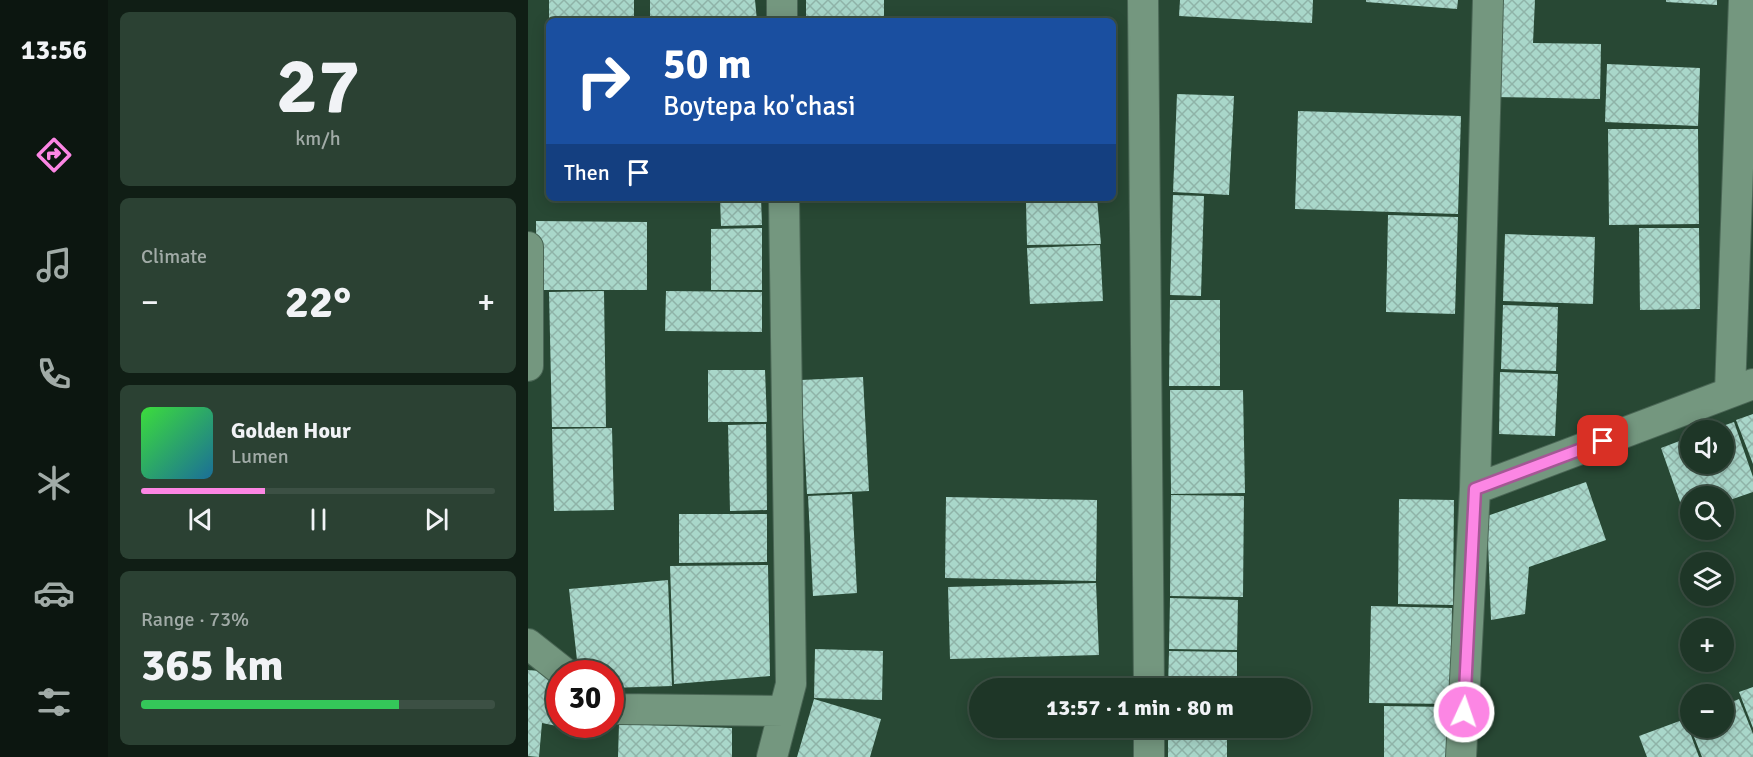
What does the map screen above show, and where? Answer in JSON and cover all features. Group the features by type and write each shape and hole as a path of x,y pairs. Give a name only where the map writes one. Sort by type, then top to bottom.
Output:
{"street":[{"path":"782,0 782,18"},
{"path":"1143,0 1149,678"},
{"path":"1461,757 1475,489 1488,0"},
{"path":"1475,489 1742,388 1744,0"},
{"path":"772,757 791,684 784,201"},
{"path":"528,264 528,366"},
{"path":"528,644 548,660"},
{"path":"624,709 784,711"},
{"path":"1149,738 1149,757"}],"building":[{"path":"549,0 634,0 634,18 549,18"},
{"path":"650,0 755,0 757,18 677,18 650,17"},
{"path":"806,0 884,0 884,18 806,18"},
{"path":"1180,0 1313,0 1312,23 1179,16"},
{"path":"1366,0 1458,0 1457,9 1366,2"},
{"path":"1496,0 1535,0 1533,43 1601,44 1600,99 1493,97 1494,42 1503,42 1494,41"},
{"path":"1666,0 1717,0 1717,5 1666,2"},
{"path":"1040,16 1093,17 1093,18 1040,18"},
{"path":"1607,64 1700,68 1698,126 1605,122"},
{"path":"1177,94 1234,96 1229,195 1173,192"},
{"path":"1298,111 1461,116 1458,214 1295,209"},
{"path":"1608,129 1698,129 1699,224 1609,225"},
{"path":"1173,195 1204,196 1201,296 1170,295"},
{"path":"720,201 761,201 762,225 721,226"},
{"path":"1097,201 1101,244 1027,245 1026,202"},
{"path":"1388,215 1458,217 1455,314 1386,312"},
{"path":"536,221 647,222 647,290 536,290"},
{"path":"762,228 762,290 711,290 711,229"},
{"path":"1639,228 1699,228 1700,309 1640,310"},
{"path":"1505,234 1595,237 1593,304 1503,301"},
{"path":"1100,245 1103,301 1030,304 1027,248"},
{"path":"604,291 606,427 552,427 549,292"},
{"path":"666,291 762,292 762,332 665,331"},
{"path":"1170,300 1220,300 1220,386 1169,386"},
{"path":"1503,305 1558,307 1556,371 1501,369"},
{"path":"708,370 765,370 767,422 708,422"},
{"path":"1500,372 1558,374 1555,436 1499,434"},
{"path":"863,377 869,491 807,494 801,380"},
{"path":"1170,390 1243,390 1245,493 1171,494"},
{"path":"1753,414 1753,464 1736,420"},
{"path":"1734,422 1753,477 1753,492 1734,499 1734,486 1680,486 1680,502 1661,448 1680,441 1680,474 1734,474"},
{"path":"766,424 767,510 730,511 728,425"},
{"path":"612,428 614,510 554,511 552,429"},
{"path":"1586,482 1606,540 1529,567 1525,614 1491,620 1487,516"},
{"path":"852,494 857,593 813,596 808,496"},
{"path":"1171,495 1244,496 1243,597 1170,596"},
{"path":"946,497 1097,500 1096,581 945,578"},
{"path":"1399,499 1454,500 1453,605 1398,604"},
{"path":"679,514 767,514 767,562 679,563"},
{"path":"768,565 770,676 674,684 670,566"},
{"path":"668,580 672,686 624,688 624,660 577,660 569,589"},
{"path":"1096,583 1099,655 950,659 948,587"},
{"path":"1170,598 1238,600 1237,650 1169,649"},
{"path":"1371,606 1452,608 1450,704 1369,703"},
{"path":"815,649 883,651 882,700 814,698"},
{"path":"1169,651 1237,652 1237,678 1168,678"},
{"path":"528,670 540,671 546,676 546,724 542,723 539,757 528,756"},
{"path":"1753,687 1753,728 1739,692"},
{"path":"814,699 881,719 870,757 797,757"},
{"path":"1739,699 1753,734 1753,757 1702,757 1695,738 1734,738 1734,701"},
{"path":"1384,706 1450,707 1450,757 1384,757"},
{"path":"1680,721 1680,738 1692,738 1699,757 1647,757 1639,736"},
{"path":"624,724 732,728 732,757 618,757 619,738 624,738"},
{"path":"1168,738 1227,738 1227,757 1168,757"}],"route":[{"path":"1464,712 1475,489 1603,441"}]}
